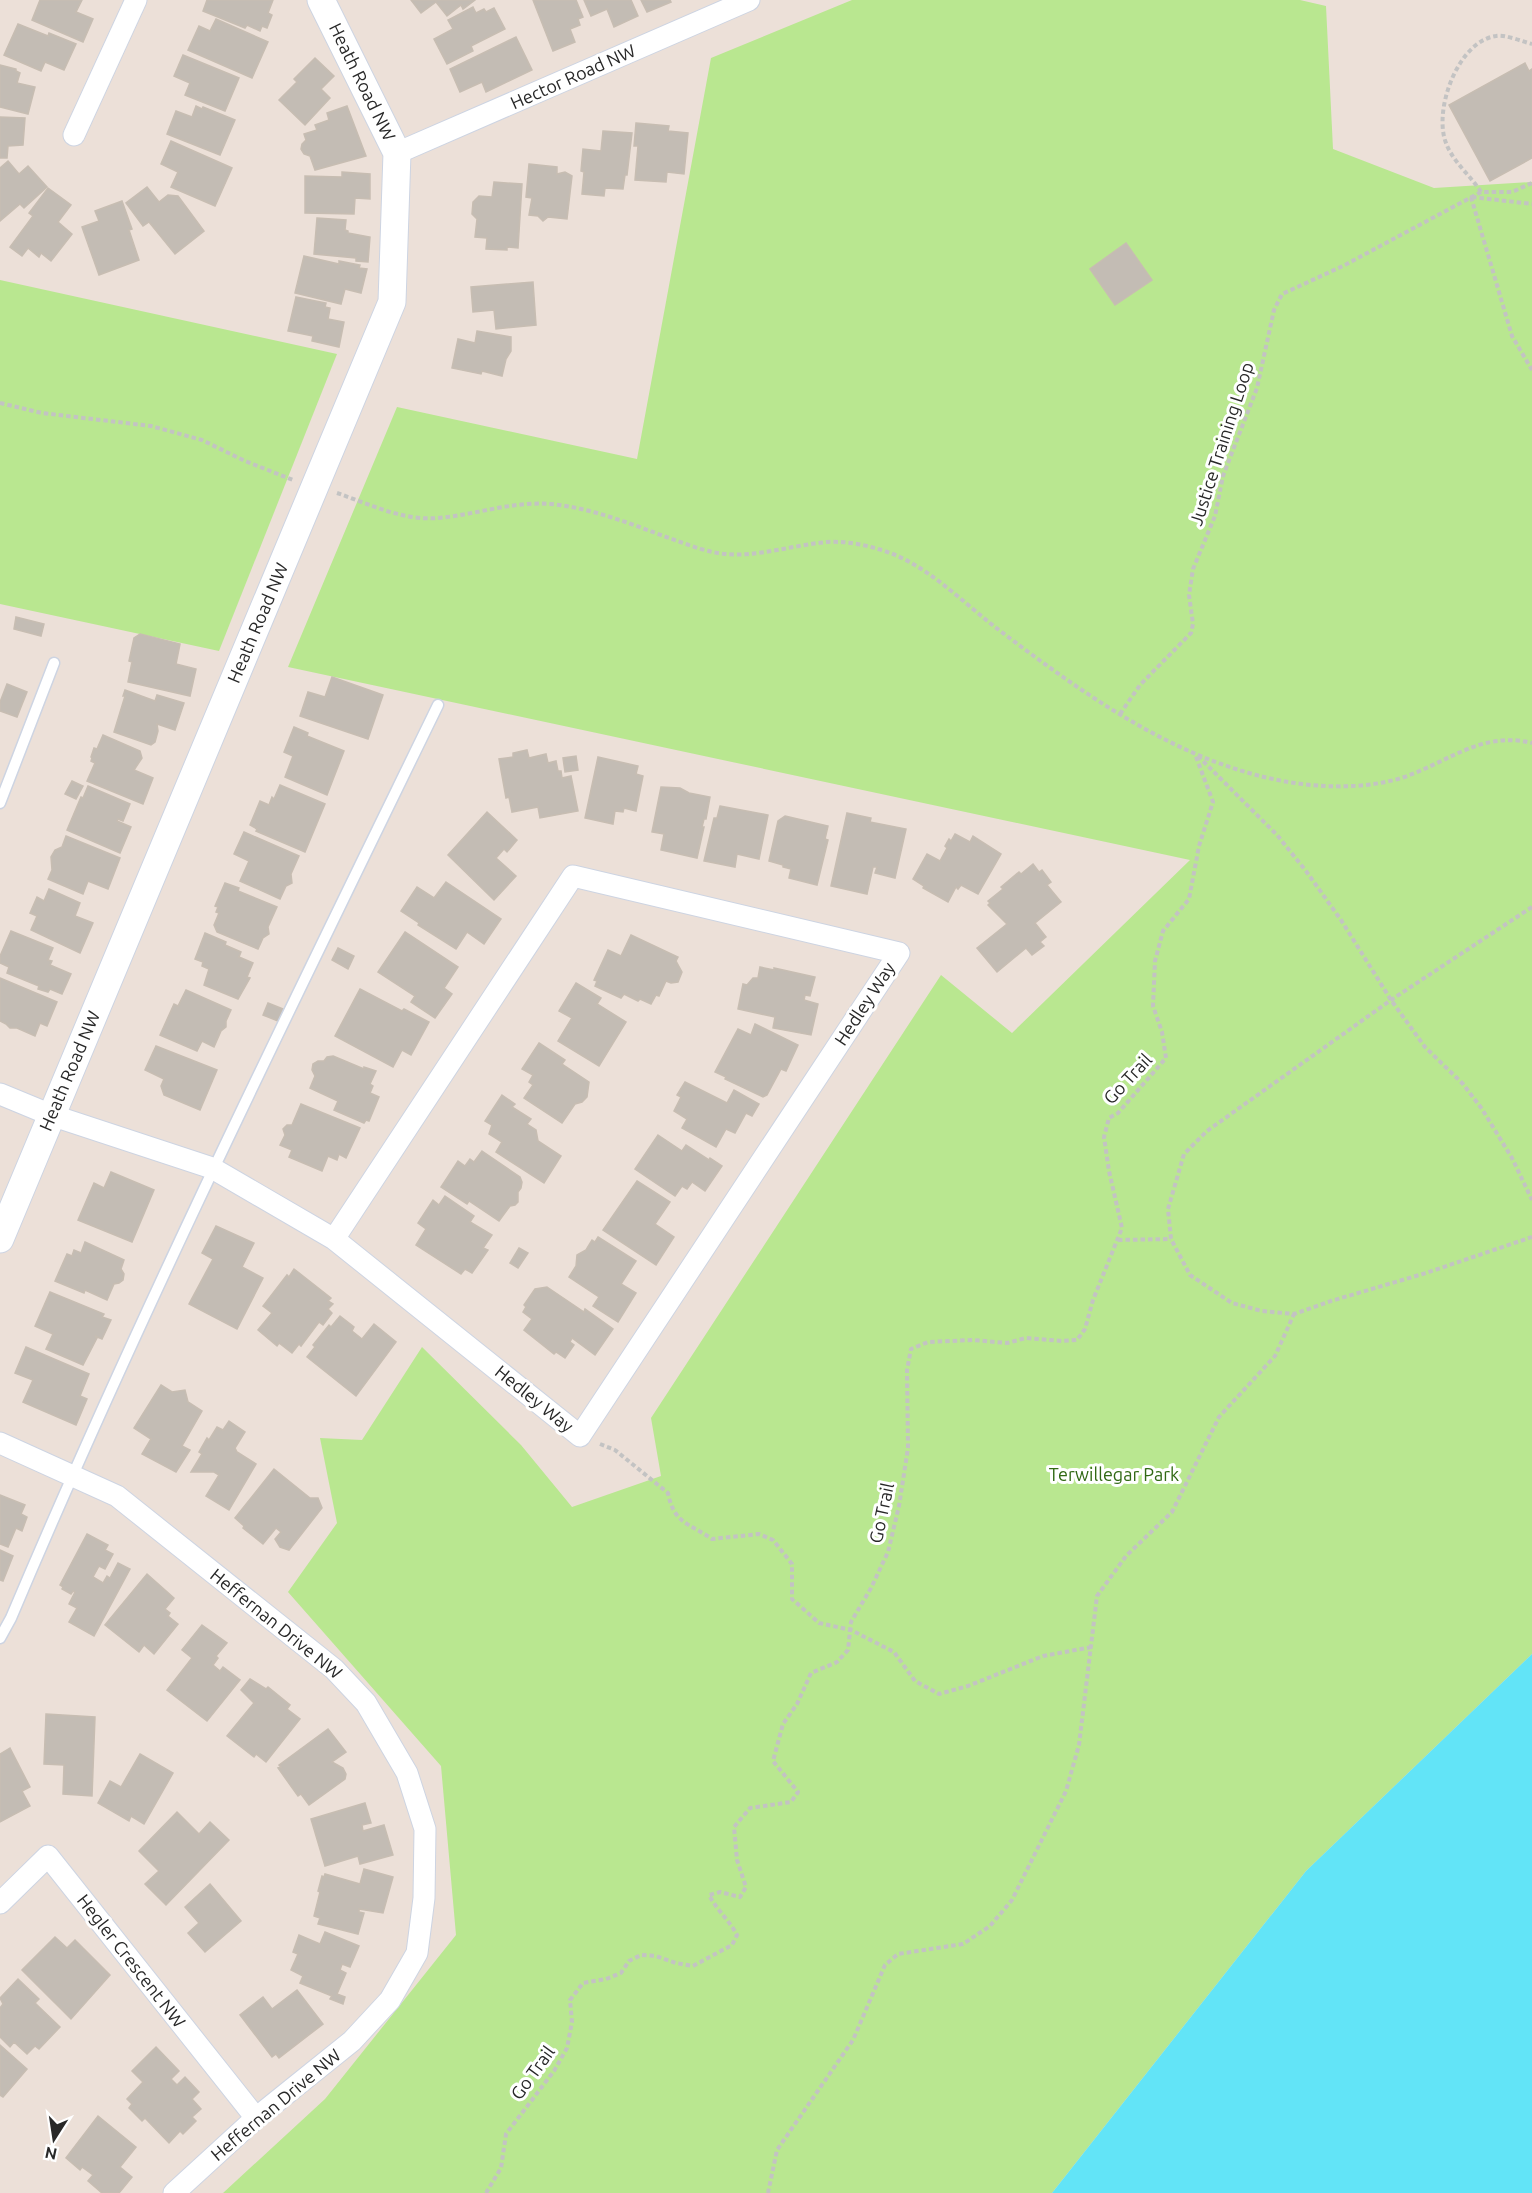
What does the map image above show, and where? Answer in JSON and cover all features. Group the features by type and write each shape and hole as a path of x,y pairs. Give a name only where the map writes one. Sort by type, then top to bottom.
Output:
{"street":[{"path":"74,135 136,0"},
{"name":"Heath Road NW","path":"0,1239 392,302 397,153 321,0"},
{"name":"Hector Road NW","path":"397,153 749,0"},
{"name":"Hedley Way","path":"0,1094 51,1115 212,1168 334,1239 580,1436 899,953 573,876 334,1239"},
{"name":"Heffernan Drive NW","path":"0,1443 70,1477 117,1496 334,1669 366,1702 407,1773 425,1829 424,1898 417,1953 390,2000 352,2041 256,2118 174,2193"},
{"name":"Hegler Crescent NW","path":"0,1903 48,1856 256,2118"}],"lane":[{"path":"0,803 54,663"},
{"path":"0,1638 11,1618 70,1477 212,1168 438,705"}],"path":[{"path":"1532,44 1497,35 1473,46 1455,72 1443,100 1441,114 1445,142 1456,161 1481,192 1512,192 1532,183"},
{"name":"Justice Training Loop","path":"1120,714 1140,685 1191,633 1193,624 1189,595 1193,569 1215,516 1223,476 1257,388 1274,310 1282,294 1343,266 1481,192"},
{"path":"1532,204 1471,197 1512,336 1532,370"},
{"path":"0,403 42,413 150,426 202,440 284,478 315,485 408,517 436,519 509,504 551,504 600,513 700,549 724,554 776,551 828,542 856,543 882,550 911,563 939,582 1057,674 1120,714 1195,754 1230,767 1284,781 1350,787 1399,778 1473,746 1503,739 1532,743"},
{"path":"1195,754 1277,836 1306,871 1341,920 1390,999 1425,1047 1463,1084 1482,1109 1512,1158 1532,1200"},
{"name":"Go Trail","path":"486,2193 501,2168 506,2134 554,2071 567,2048 572,2022 570,2000 583,1983 606,1979 621,1973 629,1961 641,1955 656,1956 693,1966 732,1945 737,1935 730,1923 717,1911 709,1895 720,1892 740,1897 746,1887 737,1860 734,1827 750,1808 791,1802 798,1792 773,1761 783,1724 797,1704 811,1674 837,1662 848,1650 851,1622 888,1552 899,1506 908,1448 907,1370 911,1349 928,1342 1007,1343 1026,1338 1077,1340 1086,1329 1094,1300 1122,1228 1104,1137 1110,1118 1118,1113 1166,1058 1162,1032 1153,1006 1155,961 1163,931 1189,899 1199,846 1213,802 1195,754"},
{"path":"1532,907 1390,999 1207,1131 1184,1154 1168,1209 1171,1239 1190,1275 1232,1303 1262,1311 1294,1314 1532,1237"},
{"path":"1118,1240 1171,1239"},
{"path":"768,2193 777,2150 853,2040 885,1965 898,1954 963,1944 990,1926 1012,1900 1066,1791 1079,1745 1097,1596 1126,1556 1172,1512 1219,1417 1275,1356 1294,1314"},
{"path":"580,1436 615,1450 668,1493 671,1509 681,1521 712,1539 759,1534 773,1540 792,1564 792,1599 819,1623 850,1630 894,1652 915,1681 939,1694 968,1686 1043,1656 1092,1647"}],"green space":[{"name":"Terwillegar Park","path":"852,0 1300,0 1326,6 1333,149 1434,188 1532,182 1532,1654 1306,1871 1052,2193 223,2193 325,2099 456,1935 441,1766 288,1592 337,1523 320,1438 362,1440 422,1347 521,1445 572,1507 661,1476 651,1418 941,975 1012,1033 1190,860 288,667 397,407 637,459 711,58"},
{"path":"0,280 337,354 219,651 0,604"}],"water":[{"path":"1532,1654 1532,2193 1052,2193 1306,1871"}],"building":[{"path":"40,0 82,0 76,12 93,19 83,42 32,20"},
{"path":"207,0 273,0 268,13 272,15 267,28 262,26 260,31 247,25 245,28 203,11"},
{"path":"411,0 475,0 463,9 461,5 447,16 436,2 421,13"},
{"path":"533,0 576,0 583,17 578,19 580,25 570,29 575,42 553,51"},
{"path":"584,0 631,0 638,16 614,27 607,9 591,16"},
{"path":"641,0 670,0 671,2 647,12"},
{"path":"473,7 476,13 494,8 505,29 471,46 473,51 447,64 434,39 453,29 448,20"},
{"path":"216,19 268,42 252,78 188,50 199,26 210,31"},
{"path":"18,24 76,44 64,70 45,62 41,71 4,55"},
{"path":"516,37 532,70 486,92 482,82 460,92 450,69"},
{"path":"183,55 239,78 225,111 185,95 190,83 174,76"},
{"path":"315,58 334,76 321,89 330,98 305,125 279,100 297,82 294,79"},
{"path":"1525,63 1529,71 1532,69 1532,158 1490,181 1449,105"},
{"path":"0,65 16,69 20,73 17,83 35,87 28,114 0,107"},
{"path":"196,106 235,120 220,155 167,134 176,111 192,117"},
{"path":"347,106 366,156 315,170 310,156 304,154 301,149 306,140 304,134 317,130 315,125 329,120 327,113"},
{"path":"0,117 25,118 23,145 8,146 7,158 0,158"},
{"path":"636,123 669,126 668,131 688,133 684,174 667,172 666,182 635,180 638,146 634,146"},
{"path":"603,131 632,133 623,189 605,188 604,196 582,194 583,149 601,151"},
{"path":"171,141 232,168 215,206 171,187 178,172 161,164"},
{"path":"8,161 19,174 28,166 47,187 24,208 20,204 0,221 0,168"},
{"path":"529,164 557,167 557,174 565,172 572,176 567,219 548,217 543,221 538,216 529,215 532,198 526,197"},
{"path":"342,172 370,174 370,199 355,198 354,214 305,213 305,176 342,177"},
{"path":"494,182 522,184 518,248 486,249 487,238 475,237 477,219 472,214 473,202 479,196 492,197"},
{"path":"147,187 159,202 168,195 178,196 204,231 175,254 149,222 143,226 126,203"},
{"path":"48,188 71,205 58,222 72,234 51,261 41,253 39,257 28,248 22,256 10,247 33,216 29,213"},
{"path":"122,201 132,229 129,230 139,260 99,275 82,227 99,221 95,211"},
{"path":"317,218 346,220 345,230 348,233 370,237 368,262 356,261 356,258 314,254"},
{"path":"1126,243 1152,280 1115,305 1090,269"},
{"path":"304,256 339,264 339,261 360,265 359,268 367,269 361,293 345,289 341,304 295,293"},
{"path":"533,282 536,325 496,329 494,310 473,312 471,287"},
{"path":"296,297 326,303 325,307 330,308 328,319 344,322 339,347 312,341 313,336 288,331"},
{"path":"477,331 511,337 511,351 506,359 502,376 452,368 458,339 475,343"},
{"path":"16,617 44,624 41,636 14,629"},
{"path":"140,634 180,644 176,664 196,669 190,696 128,682 132,662 129,661 134,638"},
{"path":"332,677 383,695 368,739 300,716 308,692 325,697"},
{"path":"7,684 27,692 17,717 0,711 0,702"},
{"path":"125,690 155,701 157,695 184,703 175,730 157,724 155,742 151,745 114,732"},
{"path":"294,727 308,733 307,736 344,751 327,795 285,777 293,756 284,752"},
{"path":"103,735 140,751 142,758 134,770 153,778 143,804 87,781 95,763 91,761 94,748 97,749"},
{"path":"527,750 529,758 546,754 548,763 556,761 562,778 571,776 578,811 540,818 538,807 512,812 509,797 506,798 499,759 513,757 513,753"},
{"path":"576,756 578,770 565,772 563,758"},
{"path":"598,757 638,766 636,774 643,776 636,811 624,808 623,812 615,811 613,824 585,818"},
{"path":"72,781 83,786 76,799 65,794"},
{"path":"280,785 325,804 305,852 256,831 257,829 250,825 260,801 269,805"},
{"path":"88,786 130,804 123,821 118,819 117,821 131,827 120,853 67,830"},
{"path":"661,787 680,788 689,793 710,797 697,858 661,850 664,834 652,832"},
{"path":"720,806 768,815 759,859 737,854 735,867 704,861 714,818 717,818"},
{"path":"487,812 517,840 507,852 504,849 496,858 516,876 494,900 448,855"},
{"path":"847,813 871,818 870,822 906,829 895,878 875,873 877,867 873,867 867,894 831,886"},
{"path":"785,816 828,826 825,839 828,840 817,885 789,878 791,869 769,861 778,821"},
{"path":"244,832 299,856 291,874 292,883 286,886 280,899 240,881 249,861 234,854"},
{"path":"955,834 970,842 973,836 1001,854 978,894 961,885 958,889 956,887 948,902 923,888 924,886 913,879 927,854 940,861 947,848 945,846"},
{"path":"66,836 120,858 108,889 88,881 83,894 48,879 52,870 51,857 55,850 62,847"},
{"path":"1033,864 1039,872 1042,870 1051,882 1047,885 1061,902 1035,923 1046,937 1040,942 1044,946 1032,955 1026,948 997,972 977,948 1007,924 988,905 990,903 988,901 1019,872 1021,874"},
{"path":"446,882 501,919 484,944 467,932 456,949 418,925 419,923 401,911 417,887 434,898"},
{"path":"225,883 239,888 238,891 277,907 268,927 269,934 263,938 258,949 217,932 214,925 219,913 216,912 218,907 215,906"},
{"path":"49,889 80,903 75,916 93,923 80,953 31,930 37,916 30,913 37,897 44,901"},
{"path":"11,931 53,948 48,960 52,961 50,965 71,974 62,994 50,989 48,992 38,989 39,986 7,973 9,967 0,963 0,956"},
{"path":"405,932 458,967 444,988 452,994 435,1018 411,1002 415,996 378,972"},
{"path":"205,933 226,942 225,945 241,952 239,957 253,963 247,977 250,978 238,999 204,985 209,969 202,966 203,962 195,959"},
{"path":"631,935 678,957 676,961 682,972 678,982 666,981 659,996 656,995 651,1004 624,994 621,998 595,986 597,981 594,980 608,950 621,956"},
{"path":"338,948 354,956 348,969 332,960"},
{"path":"760,967 815,977 810,996 805,995 804,1000 818,1004 811,1035 773,1028 775,1017 738,1009 743,984 747,985 753,978 758,978"},
{"path":"0,978 57,1002 47,1026 40,1023 35,1036 17,1028 10,1028 0,1021"},
{"path":"576,983 601,998 597,1004 626,1022 599,1066 558,1041 572,1018 559,1011"},
{"path":"360,989 429,1022 411,1055 402,1050 393,1067 335,1036"},
{"path":"186,990 231,1010 226,1027 221,1031 214,1047 202,1041 197,1051 160,1035 174,1004 178,1006"},
{"path":"268,1003 283,1009 278,1021 263,1015"},
{"path":"755,1024 798,1045 786,1071 781,1069 767,1095 763,1097 715,1072 738,1029 751,1035"},
{"path":"539,1043 565,1060 562,1064 589,1082 587,1097 575,1104 562,1123 524,1098 533,1085 529,1082 533,1075 522,1069"},
{"path":"156,1046 217,1070 200,1110 164,1095 161,1086 164,1079 145,1070"},
{"path":"333,1056 364,1069 364,1067 376,1071 370,1084 373,1086 370,1093 379,1097 369,1121 366,1120 364,1123 334,1110 338,1101 310,1088 315,1076 312,1070 313,1064"},
{"path":"685,1082 727,1103 734,1090 759,1104 752,1116 746,1113 735,1133 726,1129 716,1147 682,1128 687,1119 674,1111 681,1097 677,1095"},
{"path":"502,1095 515,1104 512,1107 531,1119 527,1124 536,1130 538,1141 561,1156 544,1183 496,1152 502,1142 489,1134 492,1125 485,1121"},
{"path":"301,1104 360,1128 346,1158 339,1154 337,1160 328,1156 322,1171 289,1157 292,1150 280,1145 285,1135 283,1129 287,1125 292,1125"},
{"path":"658,1135 682,1151 686,1145 722,1166 705,1191 692,1182 687,1189 682,1186 675,1196 635,1169"},
{"path":"482,1151 520,1177 522,1182 518,1192 518,1202 510,1206 499,1221 469,1201 467,1204 441,1187 458,1161 465,1166 470,1159 474,1162"},
{"path":"111,1172 154,1190 132,1242 78,1220 94,1183 104,1188"},
{"path":"637,1181 670,1202 655,1224 674,1237 656,1265 603,1230"},
{"path":"445,1196 474,1216 470,1222 492,1235 483,1248 488,1250 472,1273 465,1269 461,1274 416,1245 426,1229 418,1223 433,1200 439,1205"},
{"path":"216,1226 254,1243 242,1267 263,1278 237,1329 189,1304 213,1259 202,1253"},
{"path":"598,1237 636,1261 621,1284 636,1293 618,1322 593,1306 599,1297 569,1277 576,1266 577,1255 586,1250 592,1240 595,1242"},
{"path":"85,1242 124,1260 121,1269 124,1274 123,1280 114,1284 107,1300 85,1290 84,1293 55,1281 67,1254 72,1256 74,1250 81,1253"},
{"path":"519,1248 528,1253 518,1268 510,1263"},
{"path":"294,1269 331,1298 328,1301 333,1304 328,1309 332,1313 323,1325 319,1322 301,1346 299,1344 292,1353 279,1343 277,1346 258,1330 272,1313 263,1306"},
{"path":"547,1287 584,1312 585,1309 613,1329 595,1355 572,1338 570,1342 574,1345 565,1358 556,1352 554,1354 524,1330 532,1319 523,1312 526,1307 524,1305 535,1289"},
{"path":"50,1292 104,1314 102,1317 111,1320 102,1339 95,1336 97,1338 83,1365 46,1349 53,1334 35,1326"},
{"path":"340,1316 354,1327 352,1331 362,1339 374,1324 396,1342 356,1396 307,1357 315,1347 313,1345 329,1325 331,1327"},
{"path":"26,1347 89,1374 80,1396 87,1399 76,1425 23,1402 33,1380 15,1373"},
{"path":"161,1385 172,1392 185,1390 188,1402 202,1411 182,1446 190,1450 176,1472 142,1454 151,1439 134,1428"},
{"path":"229,1421 245,1432 235,1448 237,1452 256,1464 229,1510 206,1496 219,1475 214,1472 191,1472 202,1454 199,1452 207,1438 209,1440 217,1427 223,1430"},
{"path":"274,1469 310,1498 318,1498 322,1508 289,1550 280,1547 275,1539 281,1532 276,1528 263,1544 243,1528 244,1526 235,1518"},
{"path":"0,1495 25,1505 21,1514 27,1517 22,1531 16,1528 8,1547 0,1544"},
{"path":"87,1534 108,1545 105,1550 113,1554 105,1569 99,1566 93,1577 103,1583 107,1576 110,1578 118,1563 130,1569 94,1636 69,1622 77,1608 69,1604 75,1592 71,1594 62,1589 60,1585"},
{"path":"0,1550 13,1556 3,1581 0,1580"},
{"path":"147,1574 174,1598 165,1609 170,1613 168,1616 178,1624 154,1654 144,1645 139,1652 105,1625"},
{"path":"202,1625 227,1643 216,1656 218,1658 213,1665 220,1671 223,1667 240,1680 207,1721 167,1690 192,1658 182,1650"},
{"path":"250,1679 266,1689 268,1687 290,1705 287,1709 300,1719 266,1762 256,1754 254,1757 227,1736 254,1703 241,1690"},
{"path":"46,1714 95,1717 92,1796 63,1794 64,1765 44,1764"},
{"path":"328,1729 346,1752 332,1762 343,1768 346,1774 345,1779 309,1805 301,1794 298,1796 278,1768"},
{"path":"10,1748 30,1787 22,1791 30,1806 0,1822 0,1754"},
{"path":"140,1754 173,1773 144,1824 131,1816 129,1821 98,1803 110,1781 121,1787"},
{"path":"365,1803 371,1823 362,1825 363,1831 384,1825 393,1855 360,1864 358,1856 325,1866 311,1819"},
{"path":"177,1812 199,1834 210,1822 229,1840 166,1905 145,1884 159,1871 139,1851"},
{"path":"364,1869 393,1877 383,1913 359,1909 359,1912 364,1913 358,1934 318,1924 320,1918 314,1916 322,1876 324,1877 325,1874 360,1884"},
{"path":"210,1884 241,1921 205,1952 188,1933 199,1923 185,1907"},
{"path":"325,1932 359,1946 350,1967 342,1964 340,1970 346,1973 337,1994 345,1997 343,2004 330,1999 332,1996 300,1983 303,1976 291,1970 298,1954 293,1952 299,1935 320,1944"},
{"path":"55,1937 67,1948 75,1940 110,1975 71,2019 22,1970"},
{"path":"18,1979 39,1999 35,2003 60,2027 39,2049 35,2046 27,2054 14,2042 10,2047 0,2037 0,2008 3,2004 0,1998"},
{"path":"297,1990 323,2024 279,2058 276,2054 272,2057 240,2015 263,1997 272,2009"},
{"path":"0,2045 27,2069 3,2097 0,2095"},
{"path":"156,2047 179,2071 171,2079 177,2085 185,2077 199,2092 192,2099 201,2109 192,2117 196,2121 183,2134 180,2131 169,2143 145,2118 142,2121 129,2108 132,2104 127,2099 143,2082 132,2071"},
{"path":"98,2116 136,2147 120,2167 132,2177 119,2193 102,2193 88,2181 93,2175 82,2167 80,2170 66,2158"}]}
